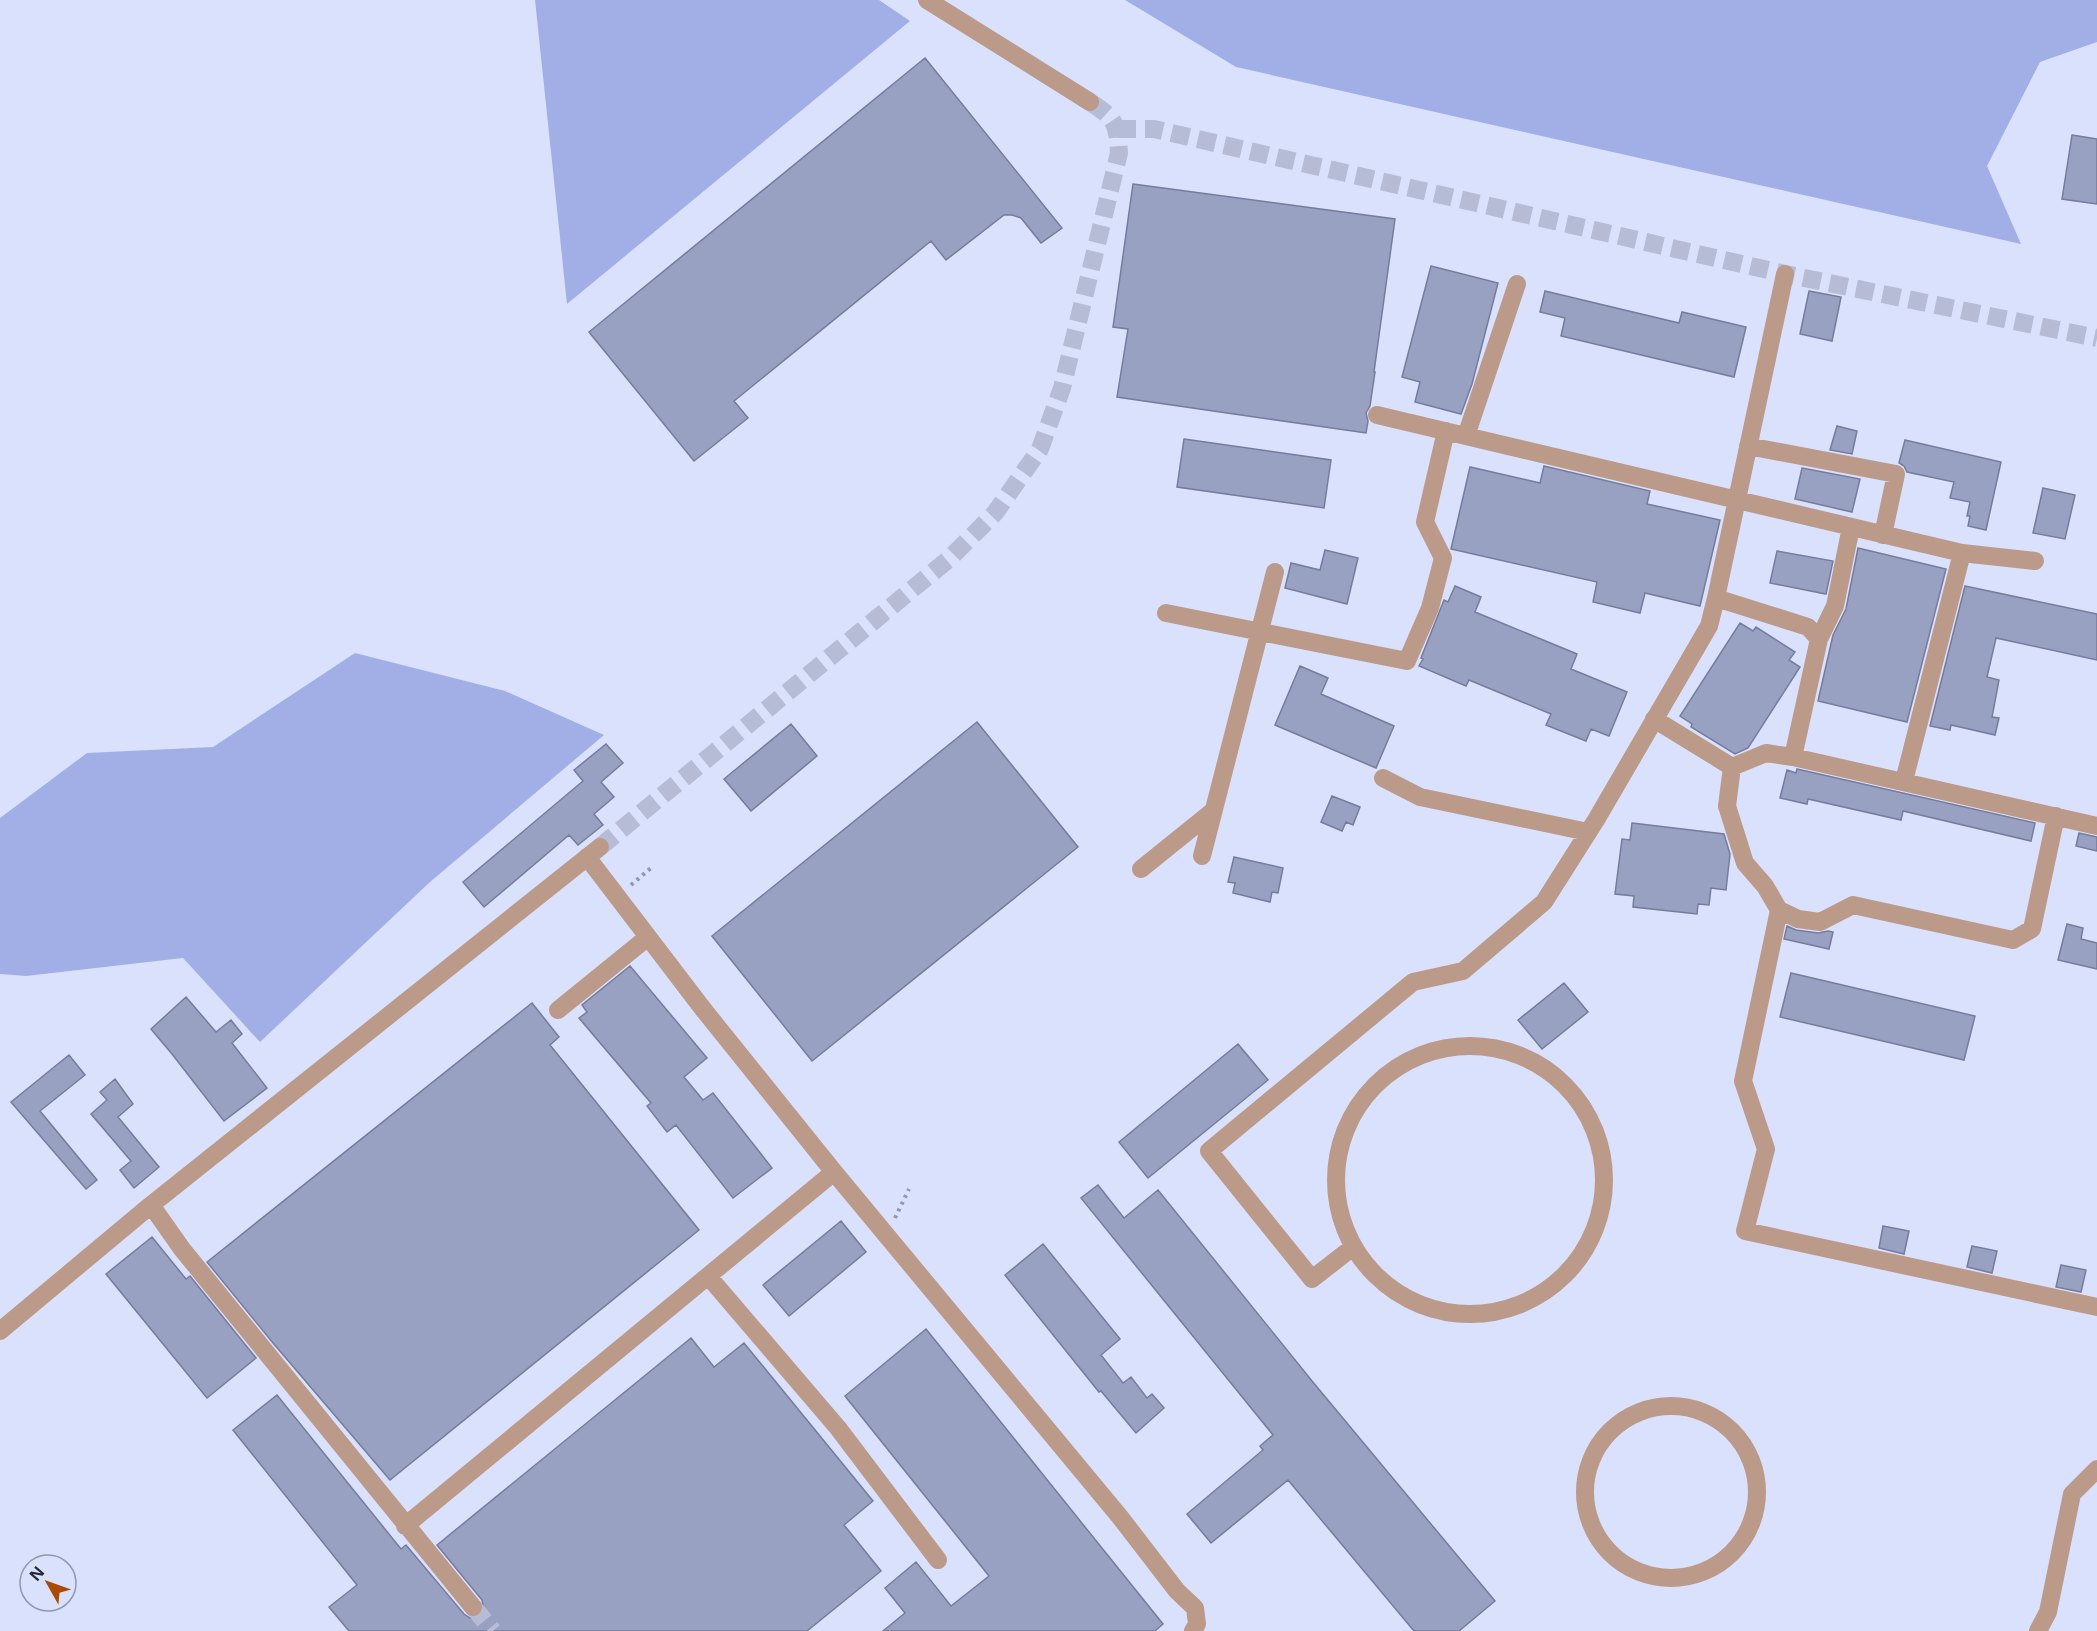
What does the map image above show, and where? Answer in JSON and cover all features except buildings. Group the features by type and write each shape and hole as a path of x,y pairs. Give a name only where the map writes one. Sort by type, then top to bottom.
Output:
{"street":[{"path":"927,0 1090,102"},
{"path":"1353,1247 1312,1279 1209,1151 1413,982 1463,971 1544,902 1588,832 1709,626 1785,274"},
{"path":"1466,436 1517,285"},
{"path":"1377,415 1962,554 2035,561"},
{"path":"1166,613 1407,661 1430,608 1443,558 1425,522 1446,431"},
{"path":"1748,446 1896,474 1883,535"},
{"path":"1793,757 1819,639 1834,606 1851,527"},
{"path":"1904,781 1962,554"},
{"path":"1202,856 1275,572"},
{"path":"1716,598 1808,627 1819,639"},
{"path":"1654,719 1732,767"},
{"path":"1732,767 1766,753 1793,757 2097,826"},
{"path":"1732,767 1727,806 1745,863 1765,886 1779,910 1798,919 1820,922 1853,905 2013,940 2032,929 2056,816"},
{"path":"1383,778 1420,797 1588,832"},
{"path":"1141,869 1213,811"},
{"path":"0,1330 151,1205 594,852 616,896 703,1009 834,1172 1120,1517 1177,1591 1195,1608 1197,1624 1193,1631"},
{"path":"1779,910 1743,1081 1766,1149 1745,1231 2097,1307"},
{"path":"558,1010 648,937"},
{"path":"1480,1047 1509,1052 1545,1069 1568,1089 1586,1113 1597,1141 1603,1170 1602,1200 1594,1229 1586,1247 1574,1264 1545,1291 1528,1301 1509,1308 1469,1314 1449,1313 1430,1308 1402,1296 1378,1279 1353,1247 1339,1210 1336,1170 1339,1150 1354,1113 1365,1097 1394,1070 1412,1059 1450,1048 1480,1047"},
{"path":"405,1526 834,1172"},
{"path":"151,1205 182,1249 473,1607"},
{"path":"708,1276 838,1428 938,1560"},
{"path":"1661,1406 1677,1406 1708,1414 1721,1422 1738,1439 1750,1459 1755,1474 1756,1506 1745,1536 1724,1559 1696,1574 1665,1578 1635,1570 1621,1562 1604,1545 1592,1525 1587,1510 1586,1478 1597,1449 1618,1425 1646,1410 1661,1406"},
{"path":"2038,1631 2048,1612 2072,1494 2097,1468"}],"path":[{"path":"616,896 651,868"},
{"path":"882,1229 896,1217 909,1189"}],"shaded area":[{"path":"535,0 879,0 910,21 567,304"},
{"path":"1125,0 2097,0 2097,42 2040,62 1987,166 2021,244 1236,67"},
{"path":"355,653 505,691 604,735 430,882 260,1042 183,958 26,976 0,974 0,818 87,753 213,747"}],"tunnel":[{"path":"600,847 950,558 995,513 1040,449 1062,388 1119,153 1114,123 1090,102"},
{"path":"1118,129 1154,129 1785,274 2097,338"},
{"path":"473,1607 493,1631"}]}
